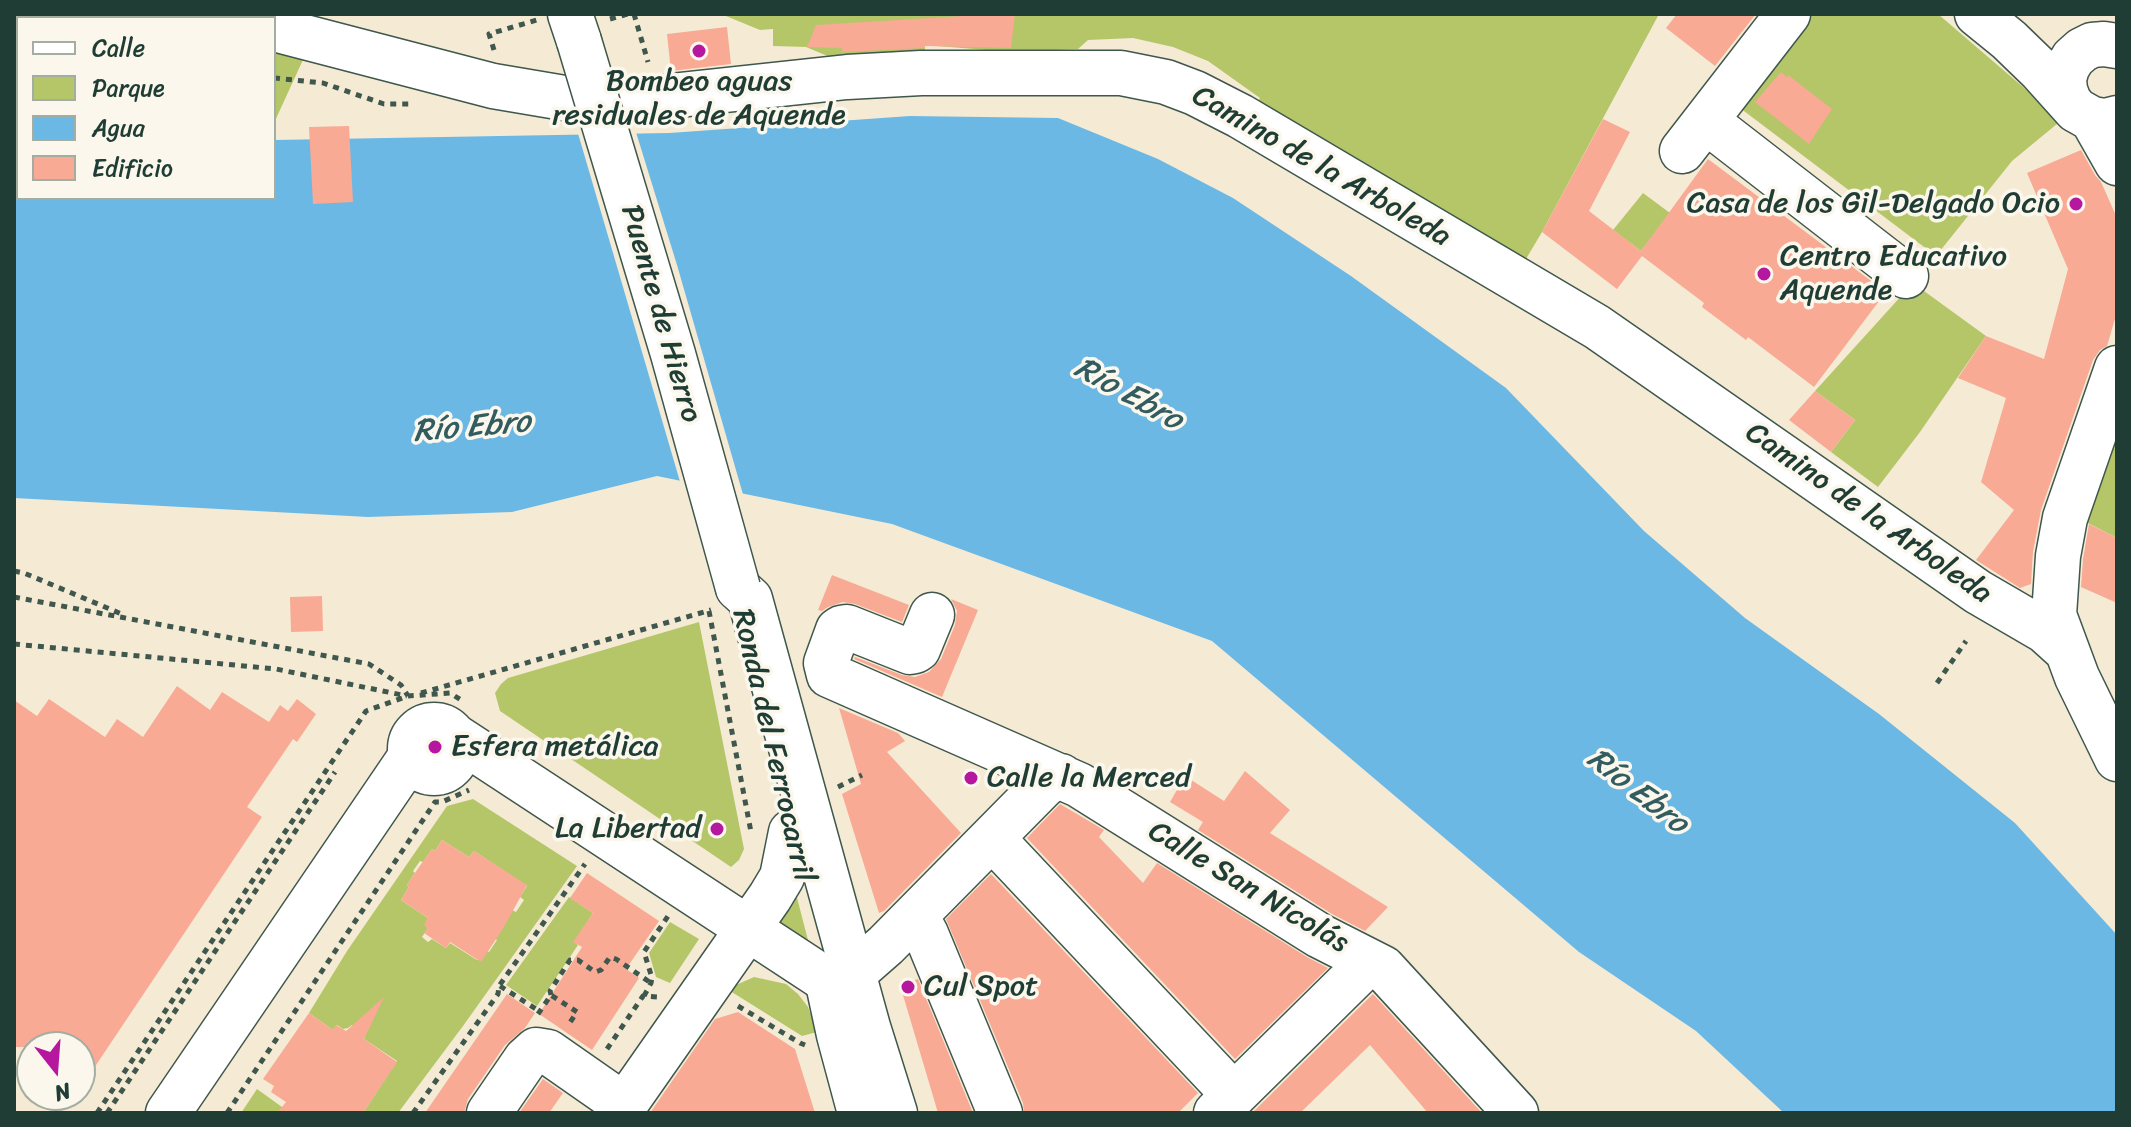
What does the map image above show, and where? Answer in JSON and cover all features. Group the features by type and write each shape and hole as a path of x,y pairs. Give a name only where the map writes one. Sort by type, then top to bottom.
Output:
{"street":[{"path":"1788,14 1705,123 1906,276"},
{"name":"Puente de Hierro","path":"574,22 673,354 728,600"},
{"path":"1993,27 2045,49 2105,45"},
{"path":"1993,27 2095,116 2117,163"},
{"name":"Camino de la Arboleda","path":"276,30 493,86 564,98 633,100 847,77 921,73 1106,72 1133,74 1166,82 1240,116 1597,327 1978,592 2045,631 2066,650"},
{"path":"2095,116 2069,101 2064,79 2073,58 2105,45"},
{"path":"2113,737 2066,650 2054,615 2058,556 2065,518 2117,368"},
{"name":"Ronda del Ferrocarril","path":"860,1113 839,1035 841,977 750,599 728,600 772,836 841,977 895,1113"},
{"name":"Calle San Nicolás","path":"932,615 918,649 910,652 847,627 841,628 826,663 829,675 1061,776 1320,936 1383,968 1516,1113"},
{"path":"168,1113 411,756 428,773 444,772 451,767 459,752 464,722 748,931 841,977 916,916 1043,786 1061,776"},
{"path":"489,1113 526,1059 536,1050 548,1052 587,1079 621,1109 748,931 782,877 772,836"},
{"path":"992,838 1225,1104 1357,974 1364,959"},
{"path":"916,916 1000,1113"}],"path":[{"path":"498,63 489,34 631,14 650,68"},
{"path":"14,571 133,619"},
{"path":"14,597 369,664 401,685 408,696"},
{"path":"97,1113 366,711 728,600 772,836"},
{"path":"1937,683 1966,641"},
{"path":"14,644 276,669 408,696 450,693 464,722"},
{"path":"107,1113 335,772"},
{"path":"839,787 862,775"},
{"path":"227,1113 435,802 469,790"},
{"path":"413,1113 593,854"},
{"path":"587,1079 651,983 644,952 673,908"},
{"path":"551,995 550,991 570,960 578,960 595,972 601,970 610,957 651,983"},
{"path":"499,986 539,1011"},
{"path":"643,996 658,997"}],"green space":[{"path":"14,14 219,16 16,16 14,149"},
{"path":"721,14 1659,14 1526,259 1256,104 1260,98 1208,61 1173,47 1133,38 1088,40 1078,49 1011,52 925,45 925,55 837,60 806,47 773,46 773,29 760,30"},
{"path":"1810,14 1938,14 2063,119 2012,161 1936,256 1736,105"},
{"path":"276,29 313,38 276,119"},
{"path":"1643,193 1670,213 1641,251 1613,230"},
{"path":"1913,283 1986,336 1878,487 1831,452 1855,420 1815,391"},
{"path":"2117,412 2117,538 2078,518"},
{"path":"699,622 744,849 731,867 500,711 495,693 508,678"},
{"path":"473,799 577,866 398,1113 363,1113 397,1061 364,1039 366,1034 352,1025 343,1029 337,1025 333,1030 309,1013 347,951 447,806","holes":["442,840 469,857 474,851 527,886 520,897 524,900 516,912 506,907 488,934 497,940 489,952 484,950 477,960 450,943 446,948 432,939 428,942 422,937 428,928 425,925 428,918 401,900 415,873 413,871 432,849 435,851"]},
{"path":"795,890 809,944 767,920"},
{"path":"569,897 593,913 574,942 578,945 537,1006 506,985"},
{"path":"670,922 699,939 670,983 656,977 649,953"},
{"path":"754,977 786,984 798,994 808,1007 817,1032 802,1036 727,989"},
{"path":"257,1089 282,1107 290,1113 241,1113"}],"water":[{"name":"Río Ebro","path":"910,116 1058,118 1158,159 1233,198 1351,276 1506,388 1644,531 1745,618 1879,714 2015,823 2117,935 2117,1113 1784,1113 1696,1031 1579,952 1212,641 892,524 657,476 512,512 368,517 14,498 14,145 16,200 276,200 276,140 669,133"}],"pier":[{"path":"635,129 744,498 681,485 577,130"}],"building":[{"path":"964,14 1015,14 1011,48 925,46 842,52 842,48 807,47 816,25"},
{"path":"1677,14 1756,14 1715,66 1666,28"},
{"name":"Bombeo aguas residuales de Aquende","path":"727,27 731,64 671,71 667,34"},
{"path":"1781,72 1832,109 1809,144 1755,102"},
{"name":"Centro Educativo Aquende","path":"1603,119 1630,132 1589,211 1641,251 1708,159 1886,292 1814,387 1702,307 1704,303 1642,256 1617,289 1542,232"},
{"path":"349,126 353,202 313,204 309,127"},
{"path":"2081,150 2101,182 2117,218 2117,312 2107,346 2093,360 2041,510 2031,584 2020,588 1976,560 2014,510 1981,482 2006,398 1958,378 1986,336 2044,359 2068,269 2027,173"},
{"path":"1815,391 1855,420 1831,452 1789,420"},
{"path":"2089,524 2117,538 2117,603 2081,587"},
{"path":"832,575 909,605 902,622 843,602 818,610"},
{"path":"322,596 323,631 291,632 290,597"},
{"path":"951,599 978,610 942,697 854,659 902,675 915,677 929,672 941,659 955,625 957,611"},
{"path":"177,686 210,710 222,692 269,722 280,705 288,711 297,699 316,714 297,742 293,739 247,807 262,817 96,1065 96,1031 16,1031 14,1047 14,700 37,716 49,699 105,737 117,719 143,737"},
{"path":"839,708 898,733 905,741 887,752 961,833 879,913 842,794 861,784"},
{"path":"1245,771 1290,810 1270,833 1388,907 1365,931 1332,914 1198,830 1203,822 1170,802 1185,776 1224,801"},
{"path":"1060,804 1104,830 1099,837 1143,883 1157,863 1328,968 1235,1059 1027,838"},
{"path":"442,840 469,857 474,851 527,885 481,962 450,942 446,948 424,933 428,928 424,925 428,918 401,900 419,867"},
{"path":"587,873 659,921 626,969 639,978 592,1050 539,1014 582,947 573,942 593,913 570,898"},
{"path":"991,874 1198,1093 1178,1113 1024,1113 1023,1103 946,919"},
{"path":"918,979 973,1113 938,1113 900,985"},
{"path":"507,994 535,1013 525,1028 505,1045 468,1099 464,1113 425,1113"},
{"path":"1373,994 1482,1113 1428,1113 1370,1045 1300,1113 1252,1113"},
{"path":"384,997 364,1039 397,1062 363,1113 277,1113 286,1102 271,1092 274,1086 263,1079 309,1013 333,1030 336,1025 346,1031"},
{"path":"738,1012 795,1049 815,1113 650,1113 715,1019"},
{"path":"543,1079 563,1093 549,1113 519,1113"}],"place":[{"name":"Bombeo aguas residuales de Aquende","path":"699,51"},
{"name":"Casa de los Gil-Delgado Ocio","path":"2076,204"},
{"name":"Centro Educativo Aquende","path":"1764,274"},
{"name":"Esfera metálica","path":"435,747"},
{"name":"Calle la Merced","path":"971,778"},
{"name":"La Libertad","path":"717,829"},
{"name":"Cul Spot","path":"908,987"}]}
